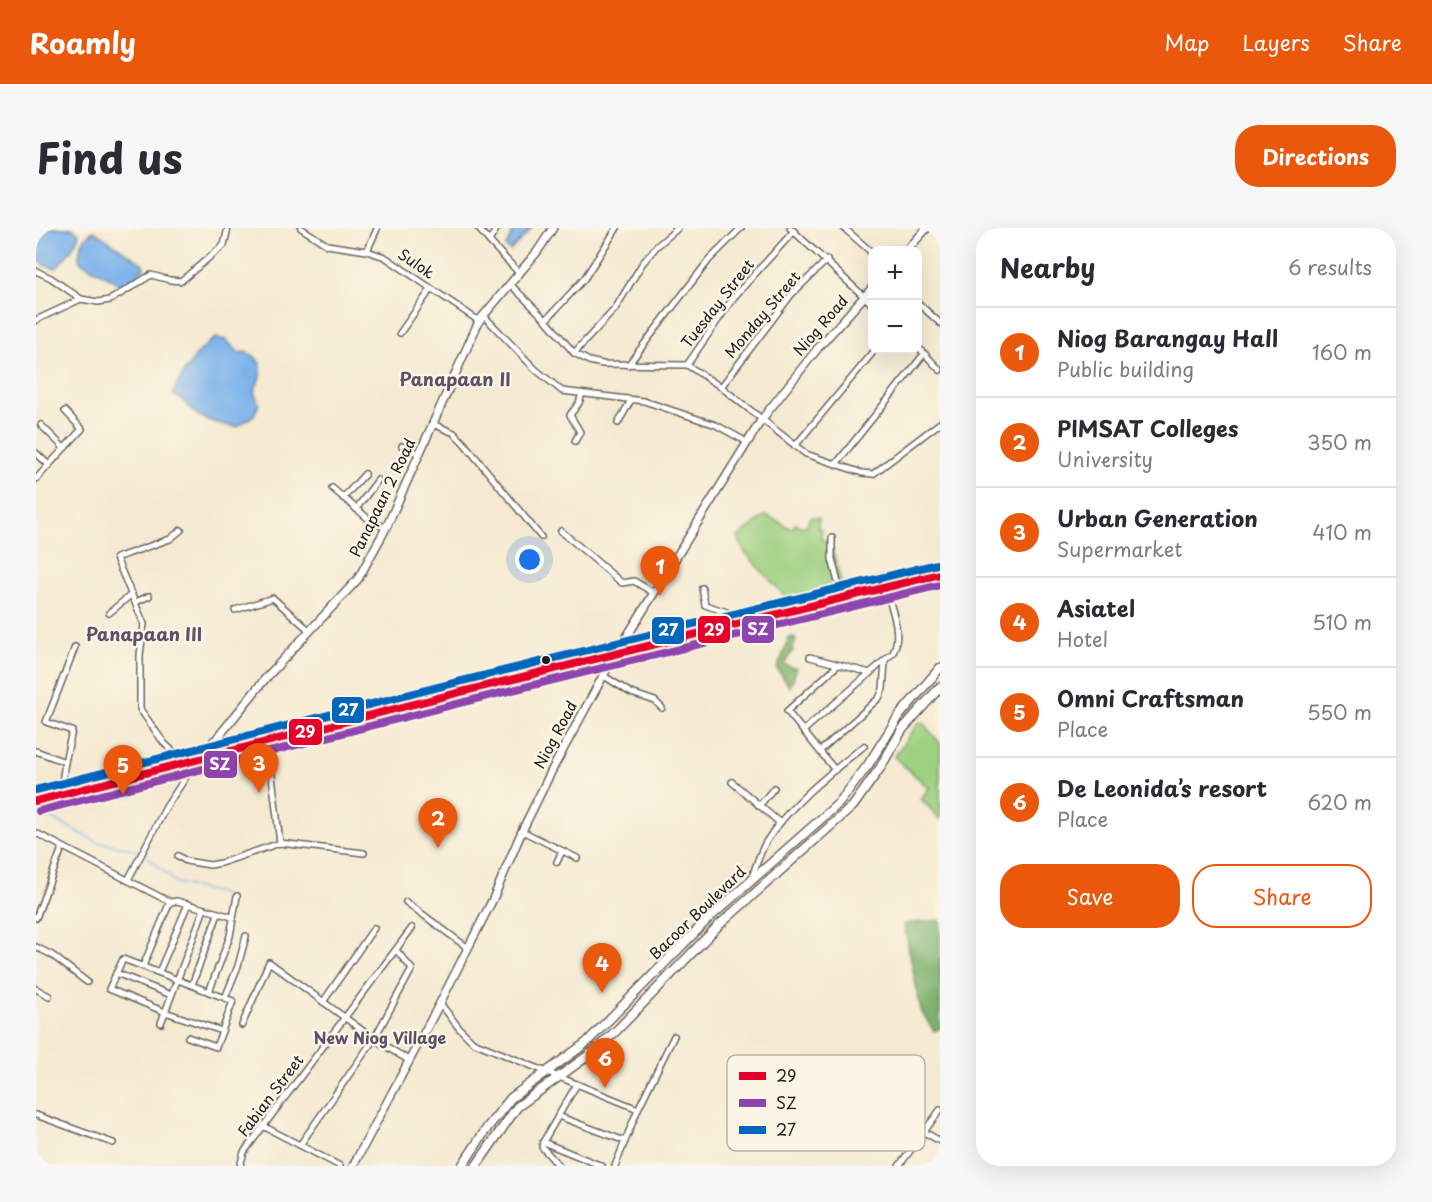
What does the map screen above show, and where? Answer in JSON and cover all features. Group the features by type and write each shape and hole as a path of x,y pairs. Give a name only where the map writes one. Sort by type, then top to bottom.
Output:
{"main road":[{"path":"36,801 616,654 734,620 842,598 940,574"},
{"name":"Bacoor Boulevard","path":"462,1166 505,1104 586,1043 708,919 839,803 868,765 899,716 940,668"},
{"path":"932,677 940,686"},
{"name":"Bacoor Boulevard","path":"476,1166 517,1107 601,1045 718,926 853,806 880,768 902,729 940,686"},
{"path":"214,741 215,750 223,753"},
{"path":"637,992 645,1000"}],"street":[{"path":"36,271 51,278 81,299 98,302 110,300 151,275 180,281 224,245 228,228"},
{"name":"Sulok","path":"301,228 327,245 367,251 385,257 481,318 562,391 644,401 716,425 747,442"},
{"path":"478,228 520,274"},
{"path":"489,241 497,228"},
{"name":"Panapaan 2 Road","path":"206,757 206,752 214,741 265,679 358,579 386,528 481,318 520,274 553,228"},
{"path":"546,320 584,279 617,228"},
{"path":"574,353 615,309 642,264 657,246 678,228"},
{"path":"628,365 709,260 741,228"},
{"path":"844,228 868,249"},
{"path":"911,246 927,228"},
{"path":"367,251 377,229"},
{"path":"792,230 868,300"},
{"name":"Tuesday Street","path":"687,364 734,297 792,230"},
{"name":"Monday Street","path":"721,387 791,295 827,260"},
{"path":"511,285 546,320 574,353 589,361 602,364 687,364 721,387 812,457 862,473 873,474 940,423"},
{"path":"400,333 431,288"},
{"name":"Niog Road","path":"353,1166 411,1061 493,899 522,831 616,654 762,419 818,348 868,294"},
{"path":"36,320 81,299"},
{"path":"922,307 940,323"},
{"path":"922,352 940,370"},
{"path":"795,446 872,354"},
{"path":"836,464 924,354"},
{"path":"575,441 580,432 570,416 582,394"},
{"path":"618,423 631,400"},
{"path":"36,479 82,429 65,411"},
{"path":"433,424 454,433 463,442 541,537"},
{"path":"41,426 64,448"},
{"path":"402,446 419,454"},
{"path":"36,453 50,465"},
{"path":"343,498 365,474"},
{"path":"356,509 378,480"},
{"path":"333,488 356,509 386,528"},
{"path":"352,489 364,498"},
{"path":"128,880 166,807 190,771 164,743 140,710 140,658 144,624 116,557 170,539 182,530"},
{"path":"561,531 622,583 634,581 654,593"},
{"path":"832,538 832,559 842,598"},
{"path":"803,731 893,653 897,639 885,587"},
{"path":"702,588 705,605 727,612"},
{"path":"109,613 132,594"},
{"path":"136,602 149,596"},
{"path":"235,610 273,598 310,631"},
{"path":"63,795 61,789 72,731 46,722 75,647"},
{"path":"810,657 870,674"},
{"path":"820,751 879,698 883,689 885,661"},
{"path":"835,770 787,711 838,665"},
{"path":"604,676 631,693 655,701 662,708"},
{"path":"268,742 280,843"},
{"path":"751,880 765,844 780,823 835,770 864,746"},
{"path":"36,751 65,762"},
{"path":"732,782 780,823"},
{"path":"759,806 774,788"},
{"path":"522,831 577,858"},
{"path":"36,833 170,902 177,901 232,918"},
{"path":"178,856 186,861 210,865 280,843 364,852"},
{"path":"36,918 62,848"},
{"path":"557,862 562,851"},
{"path":"209,992 230,936 237,896"},
{"path":"143,966 170,902"},
{"path":"406,903 468,948"},
{"path":"159,972 188,904"},
{"path":"161,1023 204,909"},
{"path":"192,985 218,914"},
{"path":"323,1002 374,928"},
{"name":"Fabian Street","path":"240,1166 244,1152 412,928"},
{"path":"225,998 238,966 246,936"},
{"path":"36,947 52,955 87,982"},
{"path":"300,1145 374,1039 412,969 396,950"},
{"path":"188,1037 216,1047 222,1031 233,1001 122,959 109,989 165,1012 222,1031"},
{"path":"242,1025 269,962 374,1039 411,1061"},
{"path":"116,973 171,995"},
{"path":"36,989 49,996"},
{"path":"440,1003 473,1042 638,1109"},
{"path":"615,1166 638,1109 674,1036"},
{"path":"559,1166 542,1147 543,1142 577,1084"},
{"path":"925,1131 940,1110"},
{"path":"36,1115 113,1143"},
{"path":"558,1116 625,1142"},
{"path":"263,1126 340,1166"},
{"path":"925,1133 940,1141"},
{"path":"543,1142 602,1166"},
{"path":"899,1166 910,1151"}],"green space":[{"path":"766,515 792,529 795,524 803,527 807,525 810,517 819,518 818,528 822,530 821,539 830,542 843,589 789,601 744,551 738,537"},
{"path":"794,637 796,641 793,650 784,664 797,668 790,687 777,669 788,638"},
{"path":"919,722 923,723 940,743 940,819 921,799 929,788 894,757"},
{"path":"940,920 940,1028 934,1031 921,1011 904,924"}],"water":[{"path":"36,228 72,228 79,233 73,247 56,268 44,265 36,258"},
{"path":"510,228 532,228 510,251 506,247 512,234"},
{"path":"94,231 143,264 144,268 124,287 79,259 83,243"},
{"path":"216,338 226,340 239,353 247,353 255,357 261,368 254,392 259,404 254,415 237,427 204,418 173,395 190,364 203,348"}],"waterway":[{"path":"38,811 97,842 141,852"},
{"path":"146,855 176,883 223,894"}],"tunnel":[{"path":"727,612 733,616"}],"transit line":[{"name":"27","path":"36,790 454,683 937,564"},
{"name":"29","path":"36,801 457,693 940,574"},
{"name":"SZ","path":"39,811 460,703 940,585"}],"place":[{"name":"Niog Barangay Hall","path":"660,596"},
{"name":"Urban Generation","path":"259,793"},
{"name":"Omni Craftsman","path":"123,795"},
{"name":"PIMSAT Colleges","path":"438,848"},
{"name":"Asiatel","path":"602,993"},
{"name":"De Leonida’s resort","path":"605,1088"}],"district":[{"name":"Panapaan II","path":"455,380"},
{"name":"Panapaan III","path":"144,635"},
{"name":"New Niog Village","path":"380,1038"}]}
